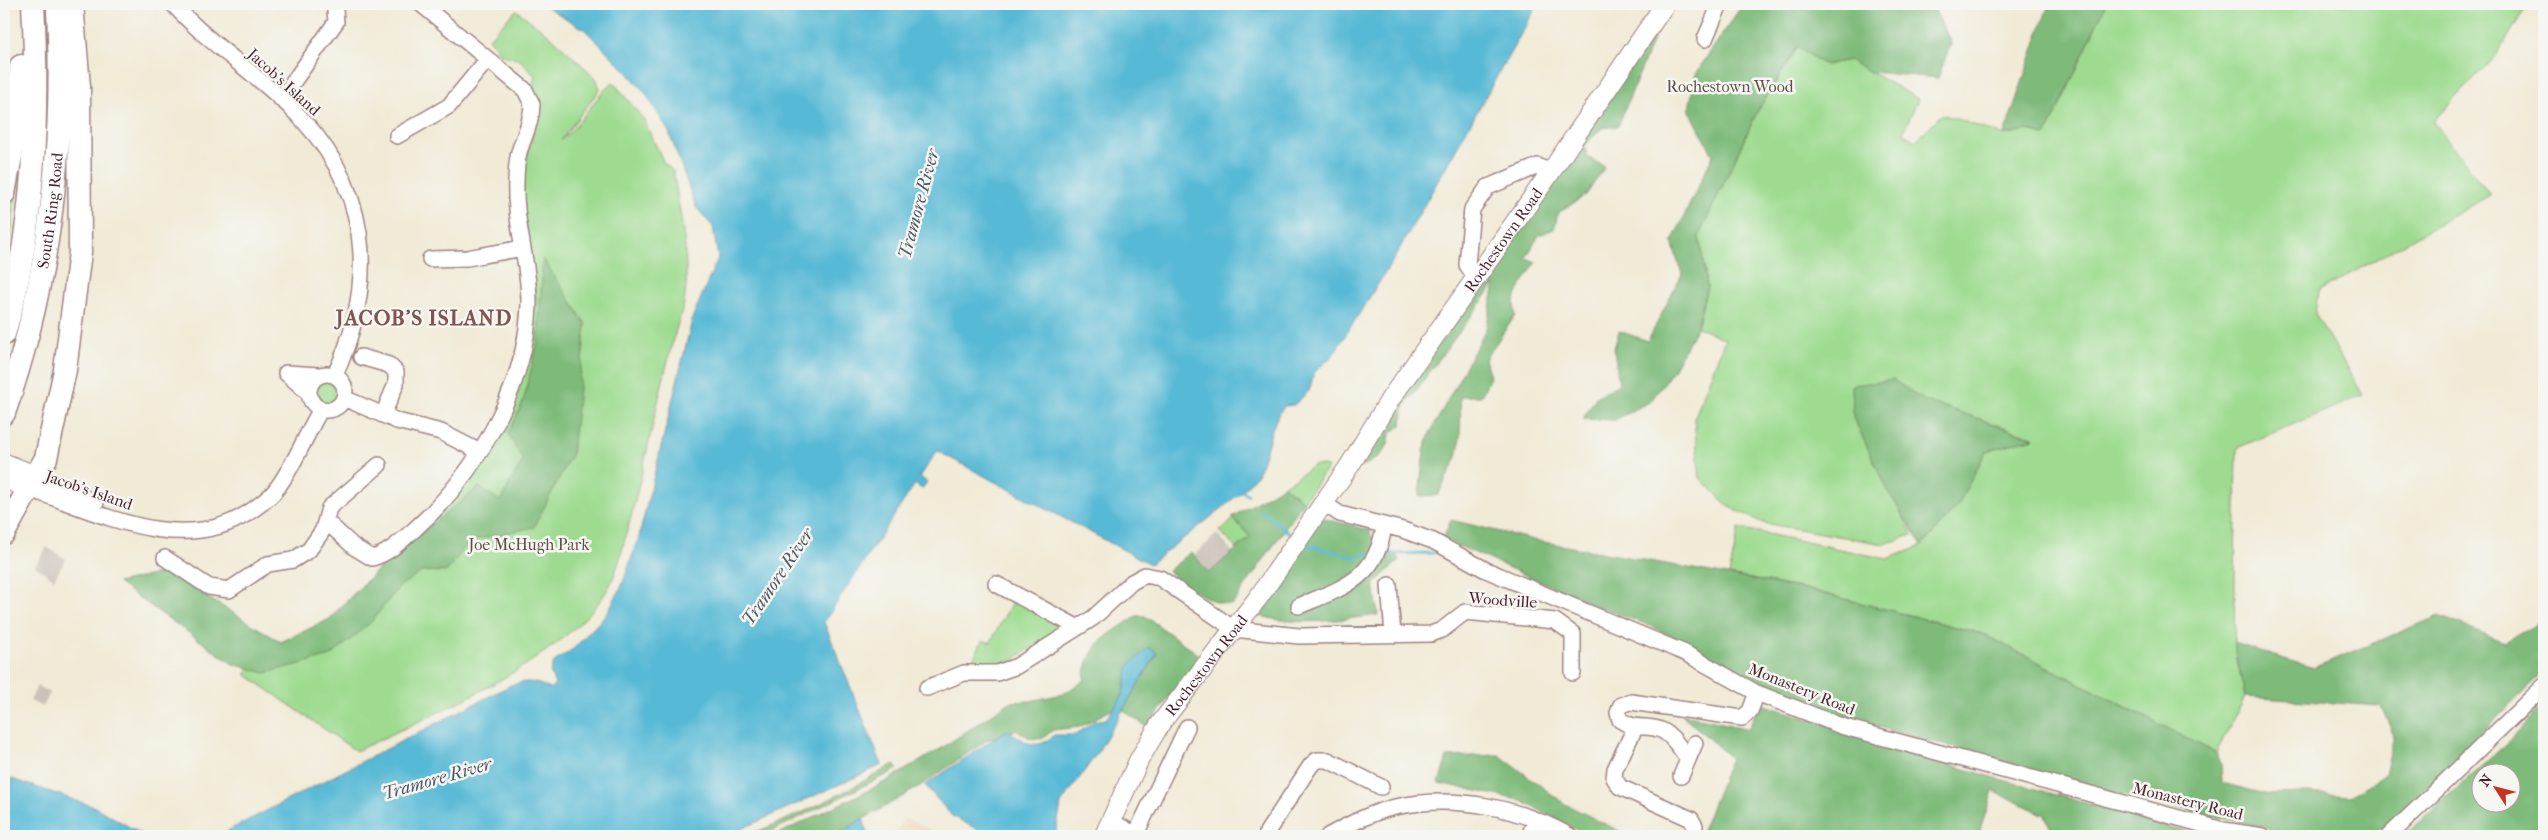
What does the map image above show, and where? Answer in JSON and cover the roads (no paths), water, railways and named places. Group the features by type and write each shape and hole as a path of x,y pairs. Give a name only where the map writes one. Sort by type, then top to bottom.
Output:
{"highway":[{"path":"4,193 16,129 20,79 21,4"},
{"name":"South Ring Road","path":"4,334 23,238 30,185 34,128 35,46 33,4"},
{"name":"South Ring Road","path":"4,413 19,368 36,298 51,208 59,127 58,4"},
{"path":"4,533 46,458 65,370 80,252 79,86 72,4"}],"main road":[{"name":"Rochestown Road","path":"1107,829 1139,760 1160,724 1234,629 1341,478 1391,398 1550,173 1665,4"},
{"path":"7,472 33,482"}],"street":[{"name":"Jacob's Island","path":"173,4 207,36 281,99 311,129 328,153 350,194 358,222 363,261 362,282 352,332 335,375"},
{"path":"327,522 360,552 372,558 387,552 433,511 478,451 504,406 524,346 529,281 523,248 516,183 519,154 532,104 525,90 421,4"},
{"path":"1705,39 1720,4"},
{"path":"281,99 336,22 335,10"},
{"path":"397,136 449,106 487,60"},
{"path":"1476,278 1467,265 1472,209 1488,187 1538,166 1550,173"},
{"path":"430,259 467,258 523,248"},
{"path":"361,357 389,365 396,372 396,384 383,415"},
{"path":"286,373 319,375 335,375 343,383 344,398 333,409 321,409 313,403 309,393 286,373"},
{"path":"309,393 312,383 319,375"},
{"path":"344,398 383,415 441,432 478,451"},
{"name":"Jacob's Island","path":"33,482 75,492 137,525 165,531 193,531 220,526 244,515 267,499 278,487 321,409"},
{"path":"166,558 209,588 229,590 263,566 293,560 309,550 327,522 328,512 333,504 380,465"},
{"name":"Monastery Road","path":"1322,503 1340,514 1432,541 1486,570 1684,652 1757,694 1841,726 2222,833 2263,836"},
{"path":"1299,606 1351,584 1372,561 1380,547 1384,526"},
{"path":"928,688 964,673 992,674 1008,670 1048,647 1076,626 1093,618 1138,577 1149,575 1160,578 1234,629"},
{"path":"996,584 1076,626"},
{"path":"1389,585 1393,635"},
{"name":"Woodville","path":"1234,629 1299,636 1431,634 1442,630 1456,616 1465,612 1554,621 1573,634 1573,673"},
{"path":"2389,836 2544,686"},
{"path":"1688,759 1669,735 1660,729 1635,728 1620,720 1618,713 1621,705 1631,702 1742,718 1750,711 1757,694"},
{"path":"1107,829 1137,835 1187,727"},
{"path":"1635,728 1615,769 1614,778 1620,787 1691,819 1696,826 1692,834"},
{"path":"1681,776 1694,743"},
{"path":"1267,836 1267,832 1311,765 1317,760 1328,760 1381,787"},
{"path":"1328,836 1395,807 1432,803 1494,806 1534,820 1570,836"},
{"path":"1530,836 1534,820"}],"water":[{"name":"Tramore River","path":"542,4 1538,4 1392,262 1333,355 1314,373 1309,391 1294,405 1284,406 1279,414 1265,455 1252,481 1209,519 1150,564 937,451 920,477 927,482 922,489 915,484 824,622 882,765 726,836 224,836 229,830 511,685 531,682 550,689 555,684 550,672 554,662 573,649 605,616 621,588 639,537 693,316 718,258 713,227 696,207 669,132 646,94 584,29"},
{"path":"1149,647 1157,653 1097,753 1061,804 1055,836 990,836 952,816 925,785 1007,730 1025,741 1036,744 1054,735 1076,735 1094,721 1106,719 1123,695 1129,666"},
{"path":"4,779 12,779 95,807 145,836 4,836"},
{"path":"863,818 868,836 837,836 839,834"}],"waterway":[{"path":"1240,489 1248,495"},
{"path":"1262,511 1289,533"},
{"path":"1308,545 1356,557 1370,554"},
{"path":"1381,554 1433,553"}],"district":[{"name":"JACOB'S ISLAND","path":"424,318"}],"park label":[{"name":"Rochestown Wood","path":"1730,86"},
{"name":"Joe McHugh Park","path":"529,544"}]}
